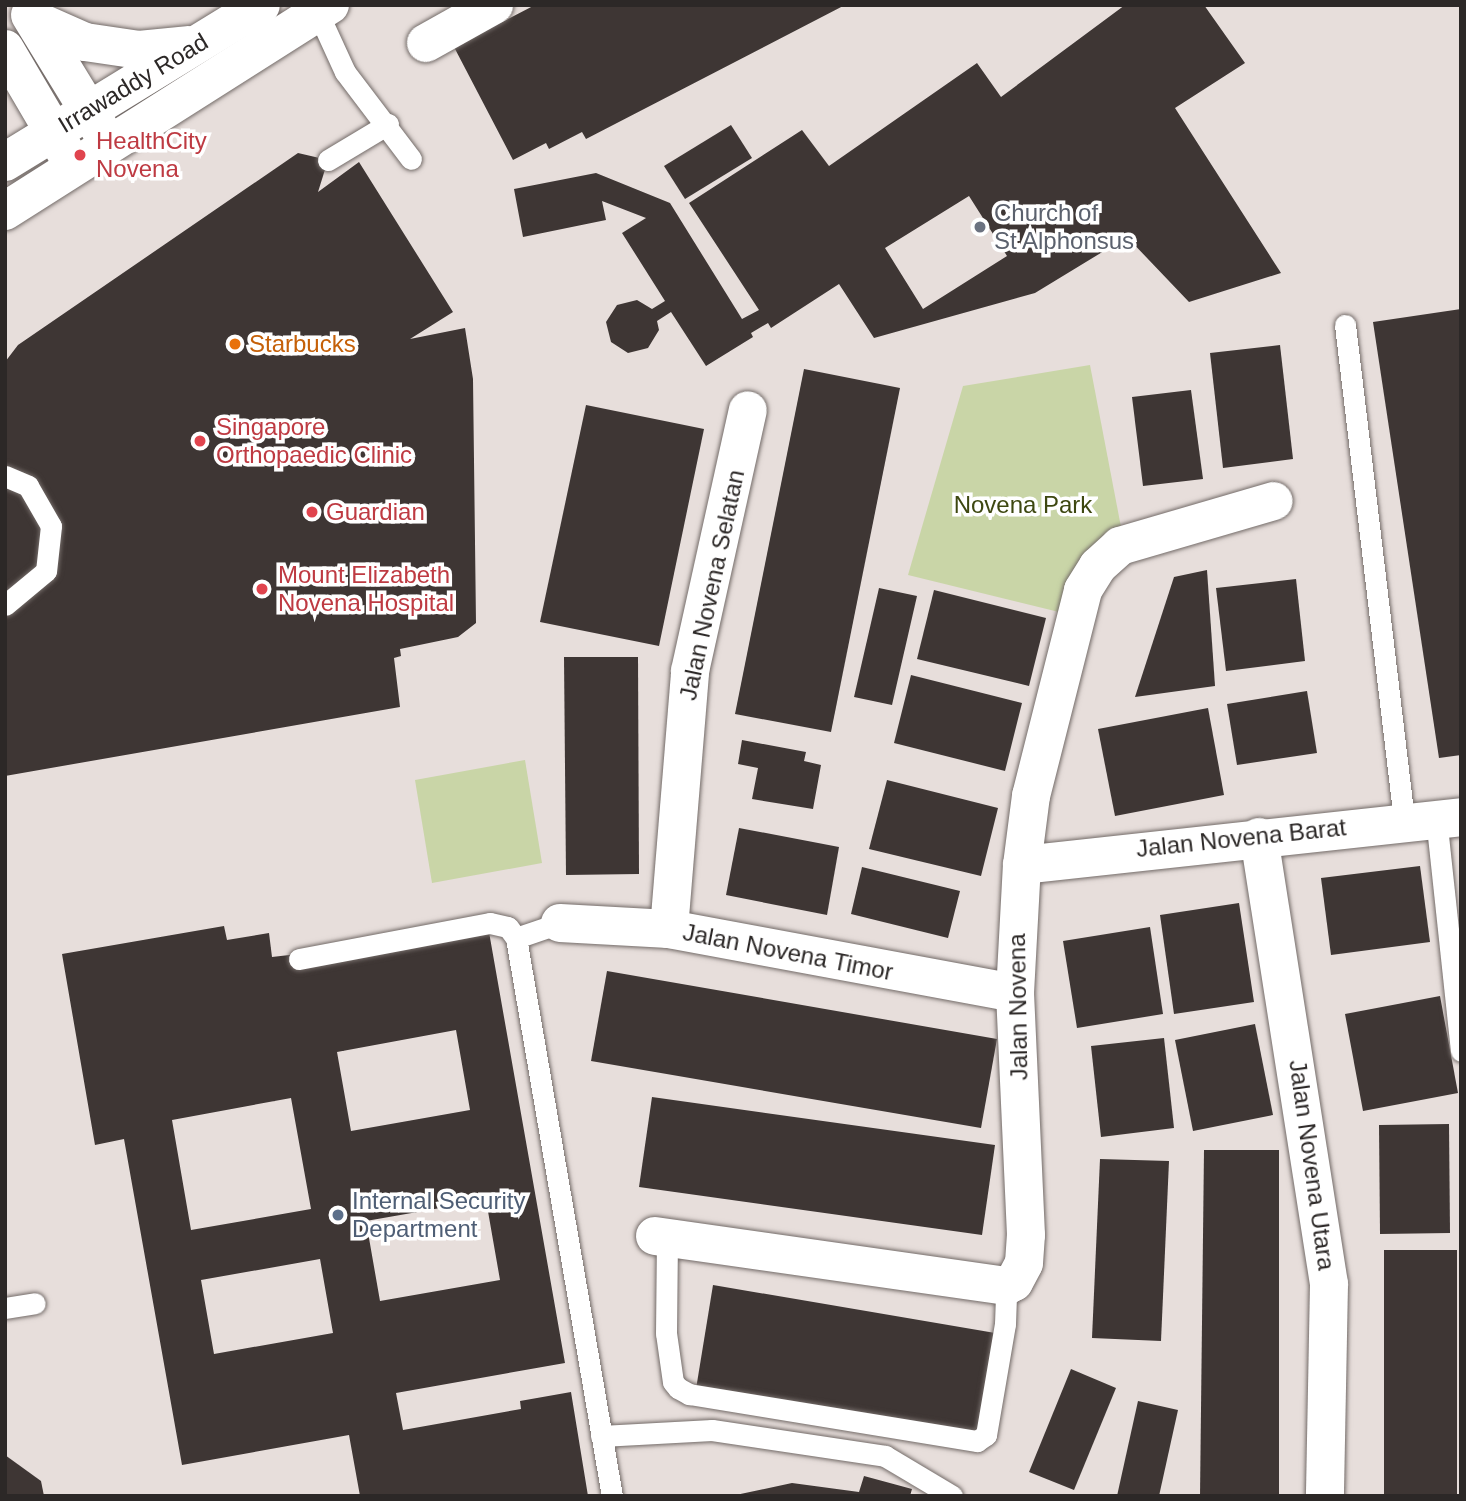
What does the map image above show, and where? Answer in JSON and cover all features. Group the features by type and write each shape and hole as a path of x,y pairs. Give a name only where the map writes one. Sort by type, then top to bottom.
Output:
{"street":[{"name":"Irrawaddy Road","path":"5,162 261,5"},
{"path":"426,43 494,5"},
{"name":"Irrawaddy Road","path":"5,211 276,21 324,9"},
{"path":"28,13 85,42 139,50 197,44"},
{"path":"28,13 107,142"},
{"path":"5,49 51,133 73,164"},
{"name":"Jalan Novena Selatan","path":"669,929 690,671 748,410"},
{"name":"Jalan Novena","path":"1006,1286 1024,1263 1026,1235 1015,993 1022,864 1031,796 1066,643 1083,590 1098,566 1120,545 1273,500"},
{"name":"Jalan Novena Barat","path":"1022,864 1434,818"},
{"name":"Jalan Novena Utara","path":"1259,837 1329,1284 1325,1496"},
{"name":"Jalan Novena Timor","path":"560,923 669,929 1015,993"},
{"path":"661,1237 1006,1286"}],"lane":[{"path":"324,9 345,72 388,124 411,159"},
{"path":"328,160 388,124"},
{"path":"1345,326 1434,818 1461,1051"},
{"path":"5,477 28,486 51,526 46,571 5,605"},
{"path":"299,959 490,923 508,927 516,938 612,1496"},
{"path":"516,938 560,923"},
{"path":"661,1237 666,1334 673,1382 678,1388 689,1394 977,1441 986,1435 1005,1324 1006,1286"},
{"path":"5,1308 35,1303"},
{"path":"601,1436 712,1430 885,1456 952,1496"}],"green space":[{"name":"Novena Park","path":"1090,365 1121,527 1059,612 908,575 963,386"},
{"path":"525,760 542,863 432,883 415,780"}],"building":[{"path":"535,5 845,5 586,139 582,132 549,149 546,143 513,160 454,47"},
{"path":"1125,5 1204,5 1245,63 1175,108 1281,273 1189,302 1127,237 1035,293 874,338 839,284 771,328 768,323 751,333 753,337 706,366 671,312 657,321 659,330 648,348 628,353 611,342 606,322 617,305 637,300 652,309 665,301 622,233 646,218 602,201 606,220 523,237 514,189 596,173 670,203 742,319 759,310 689,203 802,130 829,166 977,63 1001,97","holes":["969,196 1007,256 923,309 885,248"]},
{"path":"731,125 752,158 685,199 664,166"},
{"name":"Mount Elizabeth Novena Hospital","path":"298,153 328,160 318,192 359,162 453,312 410,339 465,328 473,379 476,623 458,637 400,649 401,656 394,658 400,707 5,776 5,362 18,345"},
{"path":"1461,309 1461,755 1439,758 1373,322"},
{"path":"1280,345 1293,459 1223,468 1210,353"},
{"path":"804,369 900,388 831,732 735,714"},
{"path":"1191,390 1203,479 1143,486 1132,397"},
{"path":"586,405 704,429 659,646 540,622"},
{"path":"1207,570 1215,686 1135,697 1174,577"},
{"path":"1296,579 1305,661 1226,671 1216,588"},
{"path":"879,588 917,596 892,705 854,697"},
{"path":"934,590 1046,618 1029,686 917,659"},
{"path":"564,657 638,657 639,874 566,875"},
{"path":"911,675 1022,703 1005,771 894,743"},
{"path":"1307,691 1317,753 1237,765 1227,704"},
{"path":"1208,708 1224,795 1115,816 1098,729"},
{"path":"742,740 806,752 804,761 821,765 813,809 752,799 758,768 738,764"},
{"path":"887,780 998,808 981,876 869,849"},
{"path":"739,828 839,847 827,915 726,895"},
{"path":"1420,866 1430,942 1331,955 1321,878"},
{"path":"862,867 960,891 948,938 851,914"},
{"path":"1239,903 1254,1002 1174,1014 1160,915"},
{"name":"Internal Security Department","path":"224,926 227,940 269,933 272,957 489,932 565,1363 396,1393 403,1430 521,1409 520,1401 571,1392 588,1496 360,1496 349,1435 182,1465 124,1139 95,1145 62,954","holes":["456,1030 470,1110 351,1131 337,1052","291,1098 311,1209 191,1230 172,1120","486,1200 500,1280 380,1301 366,1221","320,1259 333,1333 214,1354 201,1280"]},
{"path":"1150,927 1163,1014 1077,1028 1063,941"},
{"path":"607,971 997,1039 981,1128 591,1061"},
{"path":"1440,996 1458,1093 1363,1111 1345,1014"},
{"path":"1255,1024 1273,1115 1193,1131 1175,1040"},
{"path":"1164,1038 1174,1128 1101,1137 1091,1046"},
{"path":"652,1097 995,1145 982,1235 639,1187"},
{"path":"1449,1124 1450,1233 1380,1234 1379,1125"},
{"path":"1204,1150 1279,1150 1279,1496 1200,1496"},
{"path":"1100,1159 1169,1161 1161,1341 1092,1338"},
{"path":"1384,1250 1457,1250 1457,1496 1384,1496"},
{"path":"713,1285 1001,1334 983,1437 696,1389"},
{"path":"1071,1369 1116,1388 1074,1490 1029,1472"},
{"path":"1138,1401 1178,1410 1159,1496 1117,1496"},
{"path":"5,1455 41,1481 44,1496 5,1496"},
{"path":"864,1476 912,1489 910,1496 731,1496 792,1483 859,1492"}],"place":[{"name":"HealthCity Novena","path":"80,155"},
{"name":"Church of St Alphonsus","path":"980,227"},
{"name":"Starbucks","path":"235,344"},
{"name":"Singapore Orthopaedic Clinic","path":"200,441"},
{"name":"Guardian","path":"312,512"},
{"name":"Mount Elizabeth Novena Hospital","path":"262,589"},
{"name":"Internal Security Department","path":"338,1215"}]}
